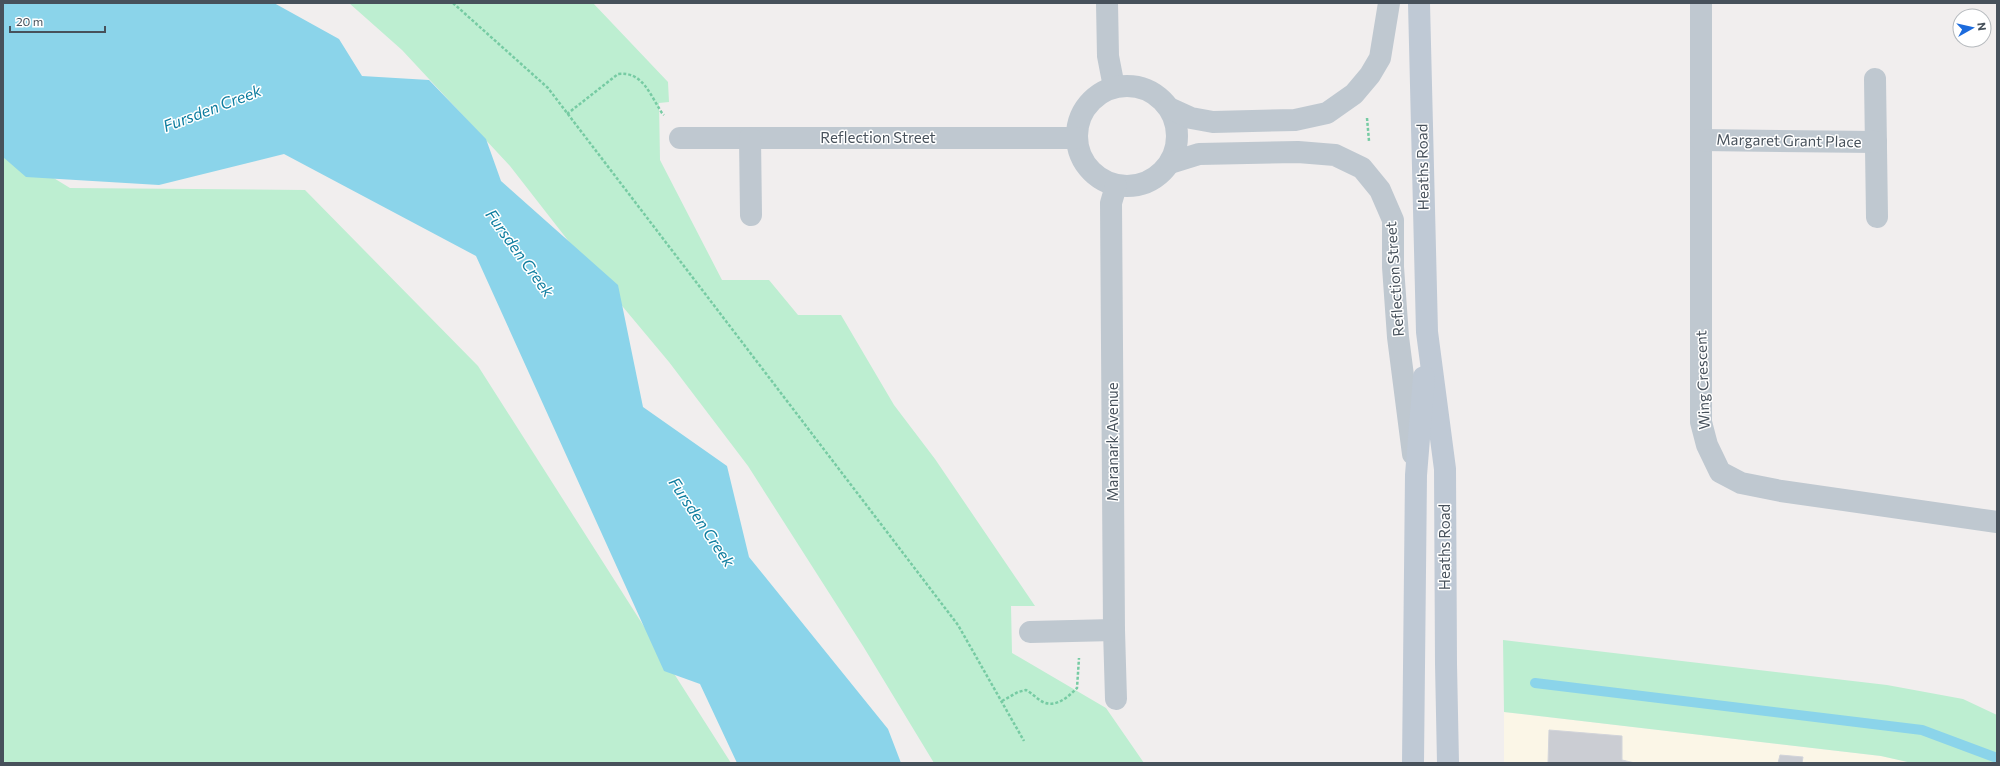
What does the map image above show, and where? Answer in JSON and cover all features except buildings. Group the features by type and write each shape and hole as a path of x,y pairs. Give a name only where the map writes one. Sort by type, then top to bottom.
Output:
{"main road":[{"name":"Heaths Road","path":"1413,763 1416,474 1427,332 1419,3"},
{"name":"Heaths Road","path":"1427,332 1445,469 1448,763"}],"street":[{"path":"1107,3 1108,56 1114,87"},
{"path":"1169,108 1175,122 1178,136 1176,150 1170,163 1160,174 1146,183 1132,187 1116,186 1101,180 1088,169 1080,154 1076,138 1079,121 1086,106 1098,94 1114,87 1130,86 1145,89 1158,97 1169,108 1190,118 1213,122 1295,120 1327,113 1354,94 1370,75 1380,58 1389,3"},
{"name":"Wing Crescent","path":"1701,3 1701,422 1707,445 1720,472 1741,483 1781,491 1997,522"},
{"name":"Margaret Grant Place","path":"1875,79 1877,217"},
{"name":"Reflection Street","path":"680,138 1076,138"},
{"path":"750,138 751,215"},
{"name":"Margaret Grant Place","path":"1701,140 1876,142"},
{"name":"Reflection Street","path":"1170,163 1199,154 1298,152 1335,155 1362,168 1380,190 1393,220 1393,267 1398,336 1416,474"},
{"name":"Maranark Avenue","path":"1116,186 1111,203 1114,630 1116,699"},
{"path":"1030,632 1114,630"}],"path":[{"path":"453,3 548,88 958,625 1024,741"},
{"path":"567,114 618,74 625,73 639,78 662,113 667,116"},
{"path":"1367,111 1369,143 1367,147"},
{"path":"1002,701 1018,692 1026,690 1042,702 1053,703 1063,700 1077,688 1080,654"}],"shaded area":[{"path":"1504,712 1881,756 1912,763 1504,763"}],"green space":[{"path":"349,3 593,3 668,82 669,102 659,103 660,160 722,280 769,280 798,315 841,315 894,405 935,459 1035,606 1011,606 1012,653 1106,708 1144,763 934,763 863,646 748,466 669,362 577,252 510,166 402,50"},
{"path":"3,147 70,188 305,190 478,366 731,763 3,763"},
{"path":"1503,640 1887,685 1963,699 1997,715 1997,763 1912,763 1881,756 1504,712"}],"water":[{"name":"Fursden Creek","path":"3,3 274,3 339,39 362,76 429,80 486,139 501,181 618,285 643,407 727,466 749,557 888,729 901,763 737,763 700,684 664,671 476,256 284,154 159,185 26,177 3,157"}],"waterway":[{"path":"1535,683 1922,730 1997,758"}]}
